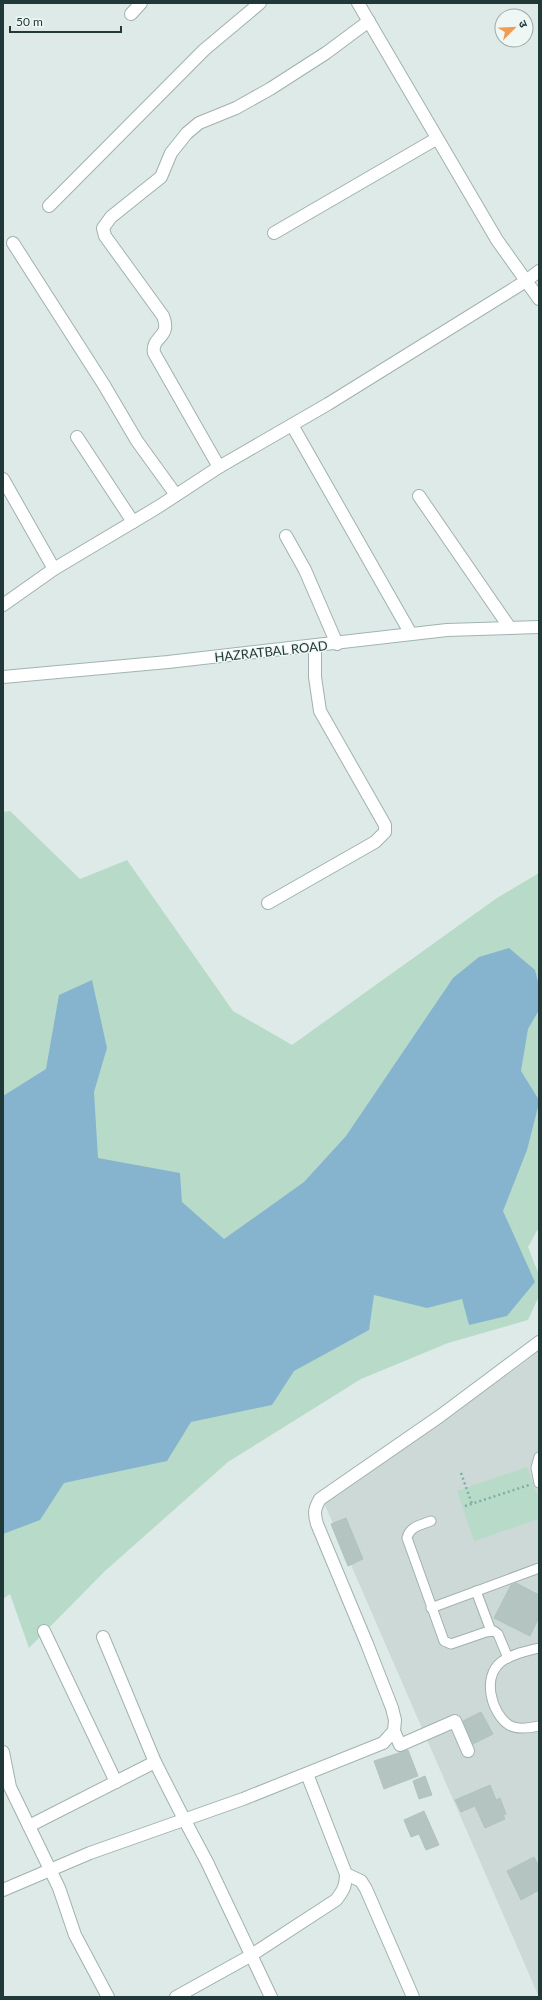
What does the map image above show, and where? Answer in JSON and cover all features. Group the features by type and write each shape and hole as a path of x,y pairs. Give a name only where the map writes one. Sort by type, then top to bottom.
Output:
{"street":[{"path":"131,14 141,3"},
{"path":"49,206 204,50 260,3"},
{"path":"358,3 496,240 539,298"},
{"path":"218,467 154,353 153,348 156,342 166,332 166,324 163,316 105,236 102,228 111,217 161,177 171,153 187,133 199,123 236,108 270,89 326,53 369,21"},
{"path":"274,233 436,139"},
{"path":"13,243 104,385 137,441 176,495"},
{"path":"3,605 54,569 133,522 218,467 384,370 526,281 539,271"},
{"path":"292,425 411,634"},
{"path":"78,437 133,522"},
{"path":"3,480 54,569"},
{"path":"419,496 510,628"},
{"path":"286,536 305,570 337,644"},
{"name":"HAZRATBAL ROAD","path":"3,677 168,662 337,644 447,630 539,627"},
{"path":"268,902 375,842 386,832 385,825 320,712 315,676 315,646"},
{"path":"468,1751 455,1721 400,1745 394,1731 395,1720 392,1708 317,1524 314,1514 315,1506 320,1500 440,1416 539,1342"},
{"path":"44,1631 116,1782"},
{"path":"103,1637 156,1762 207,1862 250,1956 271,1997"},
{"path":"3,1890 90,1853 307,1774 383,1743 394,1731"},
{"path":"3,1752 10,1787 51,1869 64,1900 69,1923 108,1997"},
{"path":"29,1826 156,1762"},
{"path":"176,1997 250,1956 336,1900 346,1885 346,1874 307,1774"},
{"path":"346,1874 361,1882 366,1889 413,1997"}],"lane":[{"path":"539,1457 536,1468 539,1482"},
{"path":"431,1521 412,1528 408,1532 407,1538 442,1636 447,1644 491,1630"},
{"path":"431,1608 539,1568"},
{"path":"476,1591 491,1630 498,1634 508,1658"},
{"path":"539,1648 500,1662 495,1670 490,1686 494,1704 500,1716 509,1726 522,1728 539,1726"}],"path":[{"path":"461,1473 472,1504"},
{"path":"465,1506 539,1482"}],"shaded area":[{"path":"539,1342 539,1997 324,1503 510,1373 534,1355 530,1346"}],"green space":[{"path":"10,811 80,879 127,860 233,1011 292,1045 497,898 539,873 539,1227 528,1247 539,1275 539,1296 528,1320 448,1343 361,1379 228,1462 105,1571 29,1648 10,1594 3,1599 3,812"},
{"path":"527,1467 539,1500 539,1519 474,1541 457,1491"}],"water":[{"path":"509,948 535,970 539,986 539,1010 528,1029 521,1071 539,1100 539,1103 527,1150 503,1211 535,1282 507,1316 469,1325 462,1299 427,1308 374,1295 369,1330 294,1371 272,1405 191,1422 167,1461 64,1483 40,1520 3,1534 3,1096 46,1069 59,995 92,980 107,1048 94,1092 98,1158 180,1173 182,1202 224,1239 304,1182 346,1136 453,978 479,957"}],"building":[{"path":"346,1518 363,1559 348,1566 331,1524"},
{"path":"516,1583 539,1595 539,1617 530,1636 494,1618 511,1585"},
{"path":"481,1712 493,1734 473,1744 463,1721"},
{"path":"408,1750 418,1776 384,1789 374,1761"},
{"path":"425,1776 432,1795 419,1799 413,1781"},
{"path":"490,1785 496,1800 500,1798 506,1814 503,1815 505,1819 485,1828 475,1806 461,1812 455,1800"},
{"path":"424,1811 439,1845 426,1850 419,1834 411,1837 404,1820"},
{"path":"534,1857 539,1867 539,1890 521,1900 507,1871"}]}
